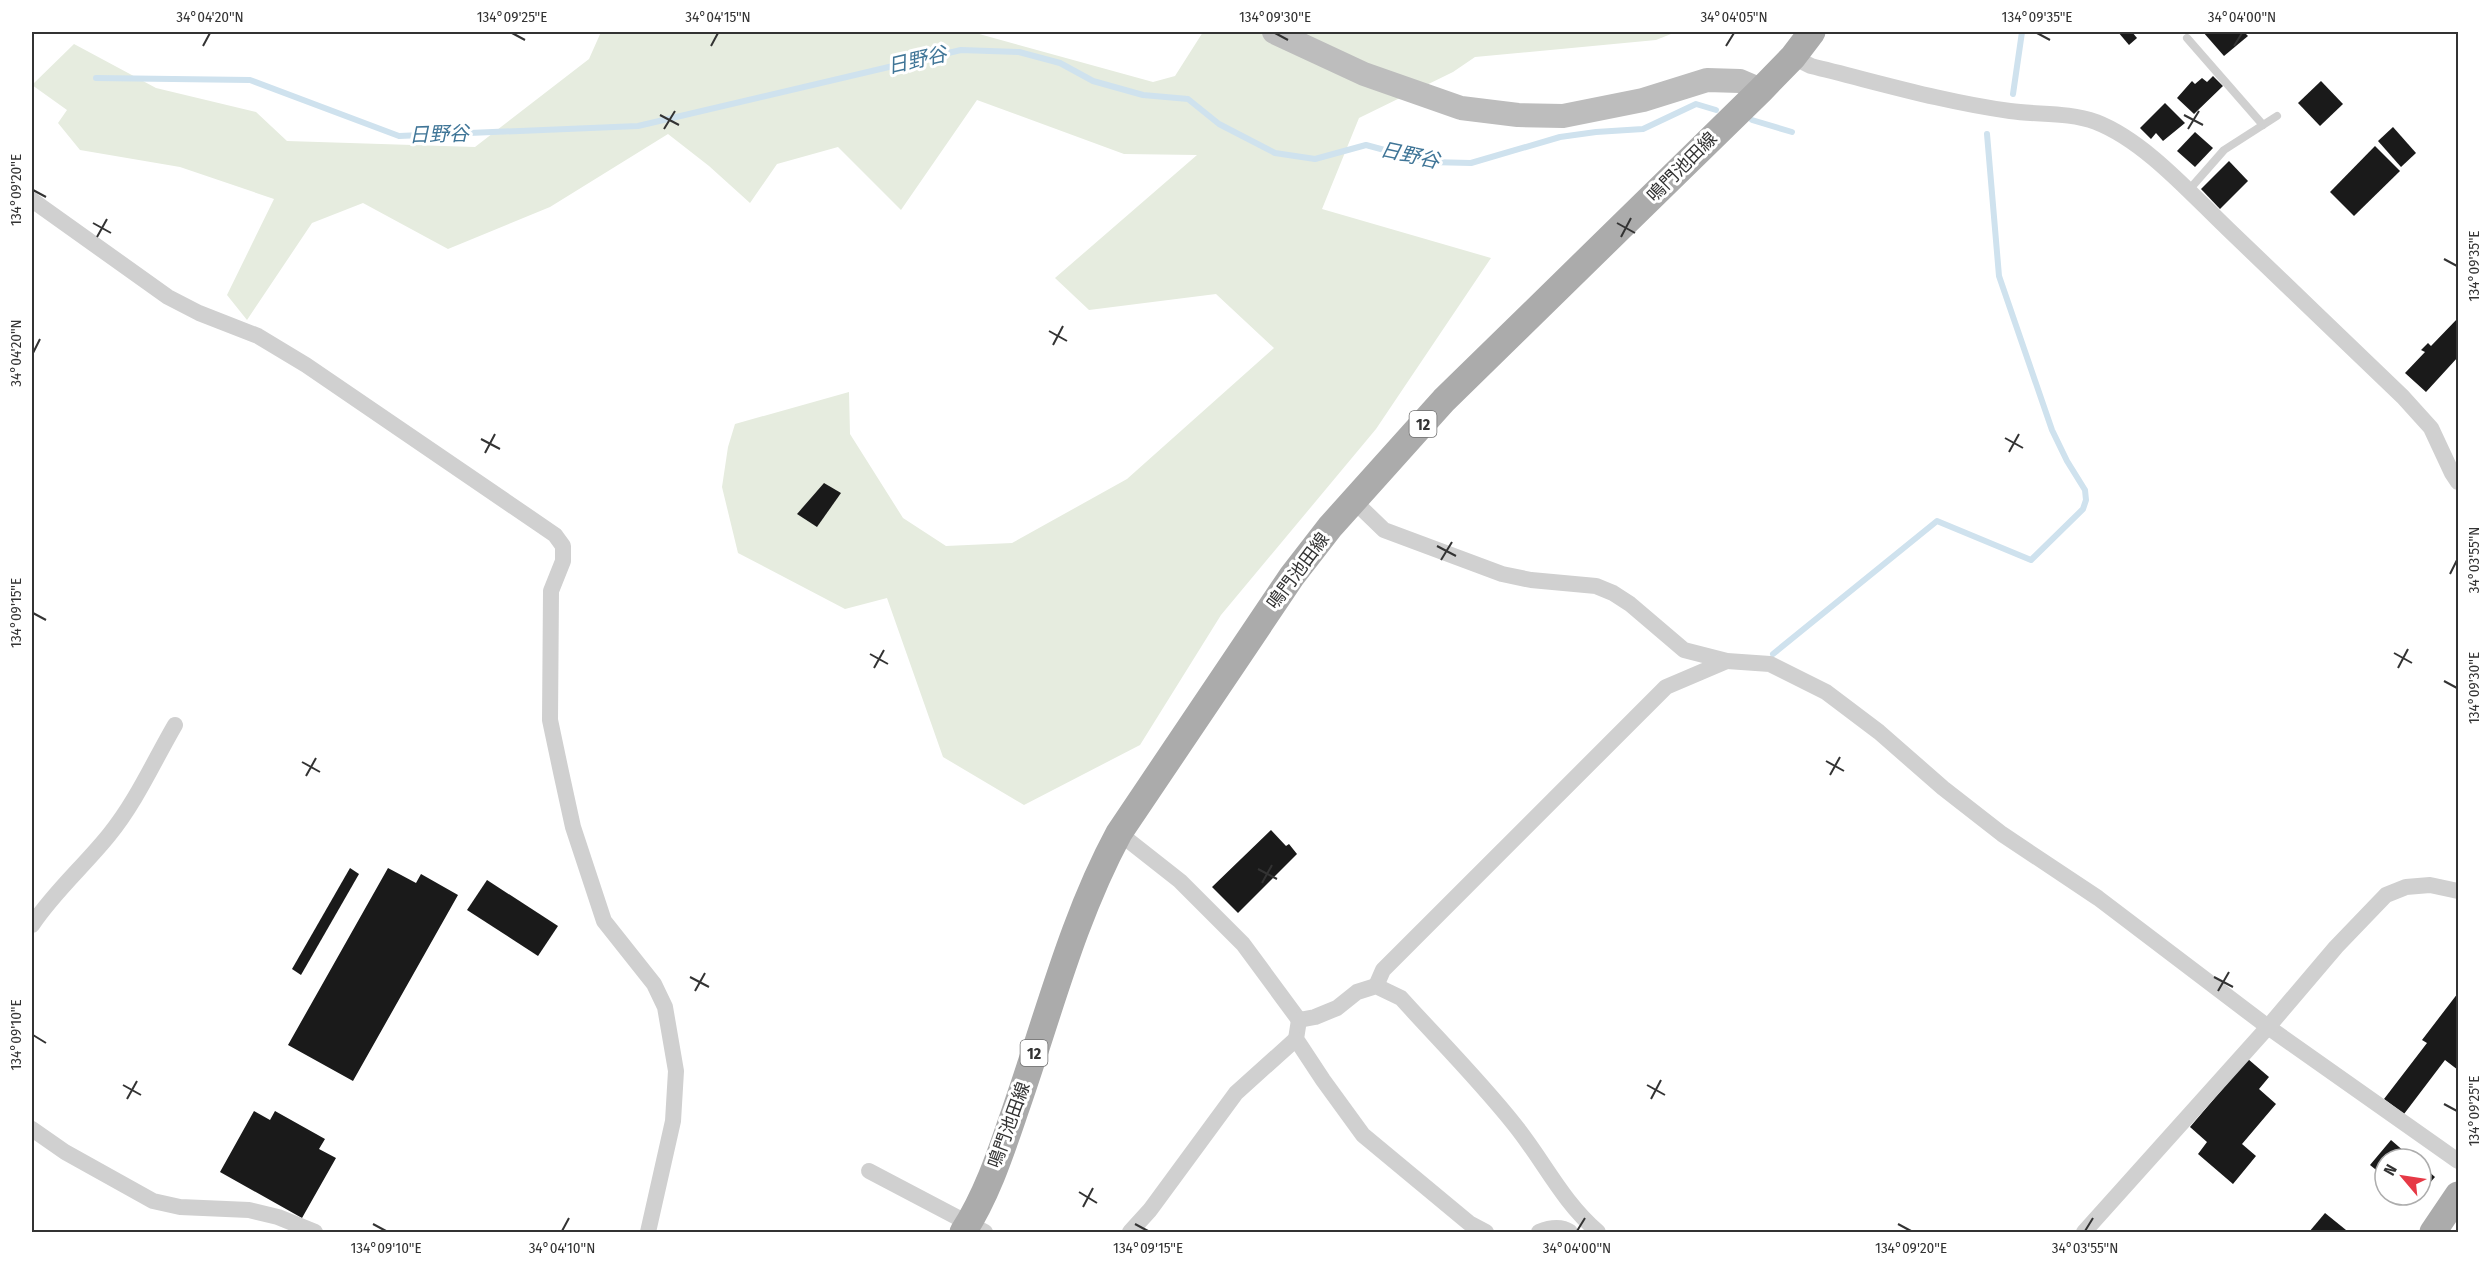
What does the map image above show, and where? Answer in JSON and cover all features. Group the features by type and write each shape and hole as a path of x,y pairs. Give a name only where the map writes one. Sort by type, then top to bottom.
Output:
{"main road":[{"name":"鳴門池田線","path":"972,1229 1001,1151 1077,925 1099,871 1119,833 1292,576 1354,501 1444,400 1761,90 1793,57 1812,32"},
{"path":"2433,1233 2458,1195"}],"street":[{"path":"1274,32 1364,74 1461,108 1518,115 1563,116 1643,100 1707,80 1740,81 1761,90"},
{"path":"1793,57 1811,66 1951,99 2011,111 2073,116 2097,123 2121,136 2149,156 2188,191 2424,420 2431,428 2458,482"},
{"path":"32,200 168,297 199,313 258,336 306,365 555,535 563,546 563,561 551,591 550,720 561,772 573,827 604,921 654,984 665,1007 676,1071 673,1121 648,1233"},
{"path":"1354,501 1384,530 1502,574 1530,580 1596,586 1630,604 1683,650 1727,661 1770,664 1826,692 1879,732 1943,788 2002,834 2098,898 2268,1027 2458,1161"},
{"path":"1376,986 1383,970 1666,687 1727,661"},
{"path":"32,925 50,900 116,825 175,725"},
{"path":"1119,833 1180,881 1243,944 1299,1020 1296,1039 1236,1093 1150,1210 1130,1233"},
{"path":"2084,1233 2268,1027 2336,947 2386,895 2406,887 2430,885 2458,891"},
{"path":"1299,1020 1316,1017 1337,1008 1357,992 1376,986 1401,998 1513,1122 1531,1145 1560,1192 1581,1218 1598,1233"},
{"path":"1296,1039 1363,1135 1464,1228 1486,1233"},
{"path":"32,1129 65,1152 153,1201 180,1207 249,1210 278,1217 315,1233"},
{"path":"870,1171 972,1229"},
{"path":"1539,1233 1549,1228 1567,1230 1570,1233"}],"lane":[{"path":"2187,38 2263,125"},
{"path":"2188,191 2224,150 2277,116"}],"shaded area":[{"path":"601,32 972,32 1153,82 1175,76 1203,32 1676,32 1656,40 1475,57 1453,72 1359,118 1322,209 1491,258 1376,429 1221,615 1140,745 1024,805 943,757 887,598 845,609 738,553 722,487 728,447 735,424 849,392 850,434 903,518 946,546 1012,543 1127,479 1274,348 1216,294 1089,310 1055,278 1197,155 1124,154 977,100 901,210 838,147 777,164 750,203 709,166 668,134 550,207 448,249 363,203 312,223 247,320 227,295 274,199 180,167 80,150 58,123 67,110 32,85 74,44 156,88 256,112 287,141 475,147 589,59"}],"building":[{"path":"2118,32 2132,32 2137,38 2129,45"},
{"path":"2203,32 2244,32 2248,36 2224,56"},
{"path":"2213,76 2223,86 2194,114 2177,98 2192,81 2195,84 2202,78 2207,82"},
{"path":"2321,81 2343,104 2320,126 2298,103"},
{"path":"2165,103 2185,123 2163,141 2156,133 2151,139 2140,128"},
{"path":"2393,127 2416,153 2401,167 2378,141"},
{"path":"2195,132 2213,148 2195,167 2177,151"},
{"path":"2375,146 2400,171 2354,216 2330,192"},
{"path":"2229,161 2248,181 2220,209 2201,189"},
{"path":"2458,318 2458,357 2426,392 2405,373 2425,352 2421,350 2428,343 2431,346"},
{"path":"824,483 841,493 817,527 797,514"},
{"path":"1271,830 1286,846 1289,844 1297,854 1238,913 1212,887"},
{"path":"350,868 359,874 301,975 292,969"},
{"path":"388,868 416,883 421,874 458,895 353,1081 288,1045"},
{"path":"487,880 558,926 538,956 467,910"},
{"path":"2458,993 2458,1070 2445,1060 2404,1114 2384,1099 2427,1043 2422,1040"},
{"path":"2248,1059 2269,1077 2259,1089 2276,1104 2242,1144 2256,1156 2233,1184 2198,1154 2207,1142 2190,1127"},
{"path":"254,1111 270,1120 275,1111 325,1139 319,1149 336,1158 302,1218 220,1172"},
{"path":"2391,1140 2399,1147 2385,1147"},
{"path":"2325,1213 2346,1230 2345,1232 2309,1232"}],"waterway":[{"path":"2013,94 2022,32"},
{"name":"日野谷","path":"96,78 250,80 399,136 638,126 961,50 1019,52 1060,63 1093,81 1143,95 1188,99 1219,124 1275,153 1315,159 1366,145 1429,162 1471,163 1560,137 1643,129 1696,104 1716,110"},
{"name":"日野谷","path":"1752,120 1792,132"},
{"path":"1773,654 1937,521 2031,560 2083,509 2086,500 2085,490 2052,430 1999,276 1987,134"}]}
